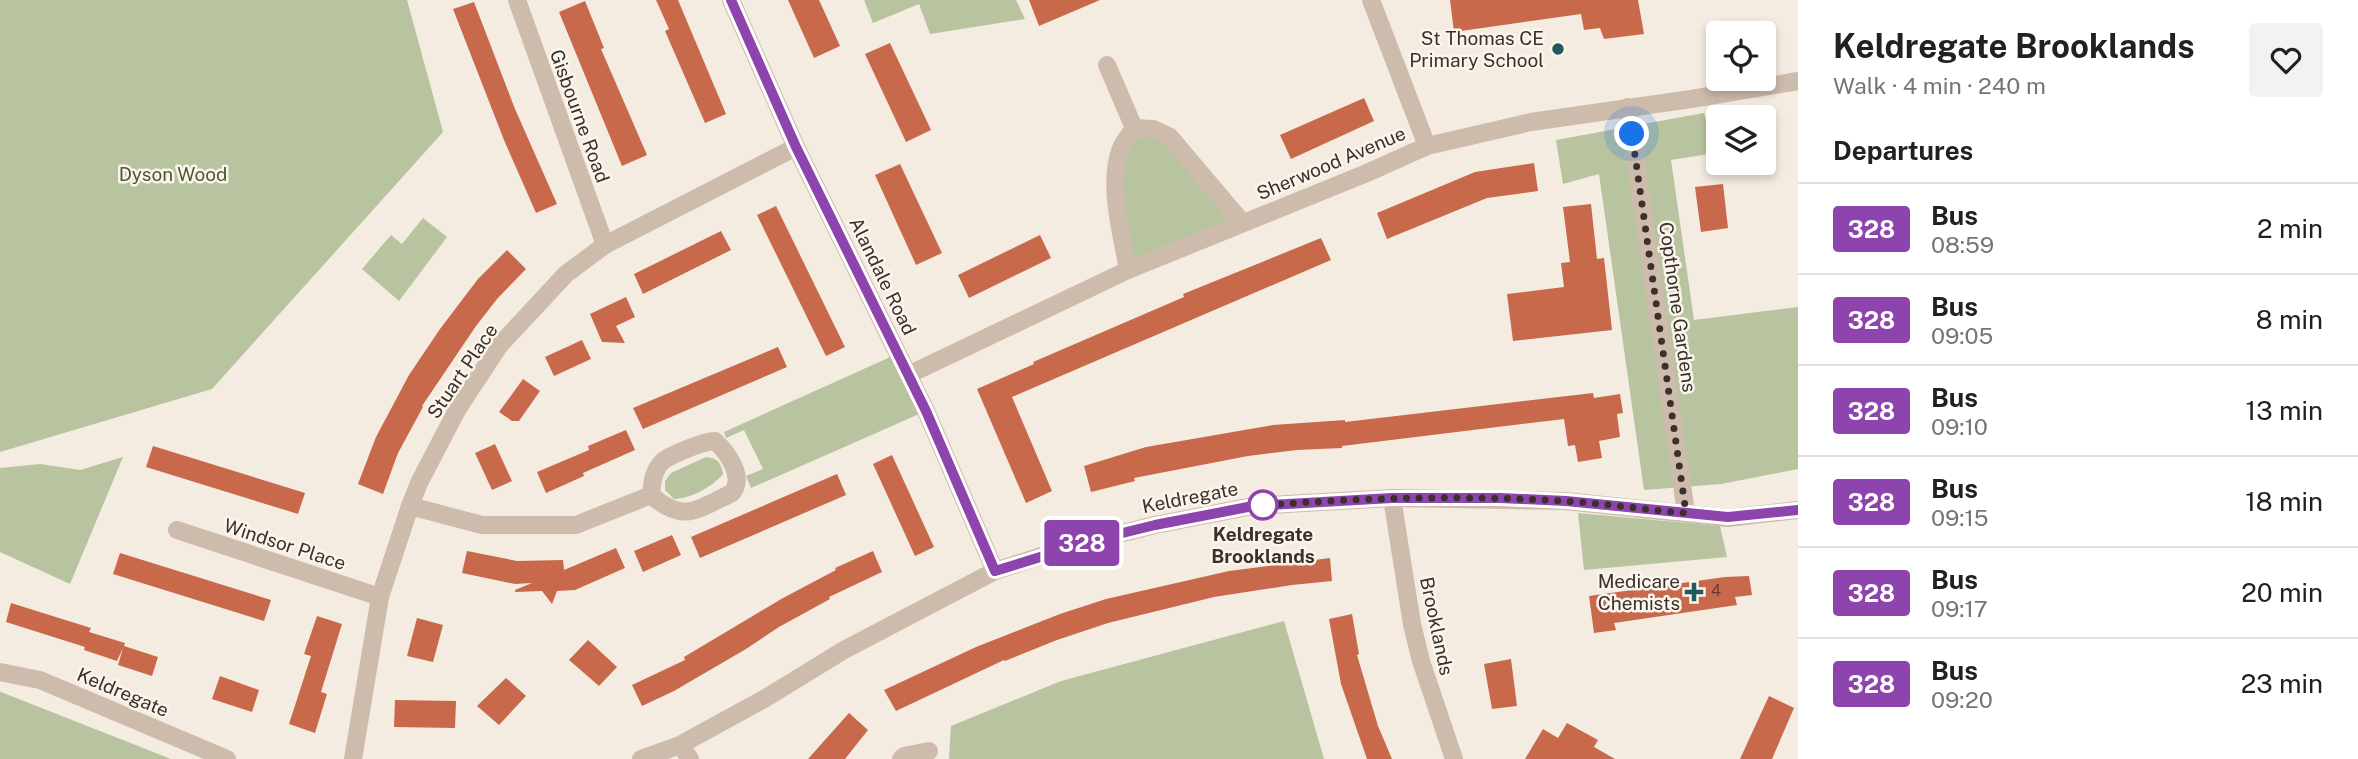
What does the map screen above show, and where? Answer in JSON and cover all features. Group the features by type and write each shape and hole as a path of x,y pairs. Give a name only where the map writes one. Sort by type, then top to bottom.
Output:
{"street":[{"name":"Gisbourne Road","path":"517,0 605,246"},
{"name":"Alandale Road","path":"731,0 796,147 926,411 995,571"},
{"path":"1371,0 1427,146"},
{"path":"1107,65 1134,128"},
{"name":"Sherwood Avenue","path":"908,375 1128,270 1427,146 1531,122 1798,81"},
{"name":"Copthorne Gardens","path":"1628,107 1686,513"},
{"path":"1134,128 1153,129 1170,136 1242,222"},
{"path":"1128,270 1120,223 1116,166 1120,149 1134,128"},
{"name":"Stuart Place","path":"353,759 380,597 410,506 457,410 499,346 566,274 605,246 796,147"},
{"path":"715,441 724,450 738,477 732,493 691,512 666,509 651,495 652,480 662,462 705,442 715,441"},
{"path":"410,506 482,525 576,525 651,495"},
{"name":"Keldregate","path":"641,759 685,752 844,650 995,571 1075,545 1142,528 1253,506 1392,498 1566,501 1728,517 1798,510"},
{"name":"Brooklands","path":"1392,498 1420,661 1454,759"},
{"name":"Windsor Place","path":"177,530 380,597"},
{"name":"Keldregate","path":"0,672 40,680 227,759"},
{"path":"901,759 929,751"}],"green space":[{"name":"Dyson Wood","path":"0,0 407,0 443,132 212,389 0,452"},
{"path":"864,0 1016,0 1025,19 930,34 919,4 873,23"},
{"path":"1704,113 1706,154 1671,160 1694,320 1798,307 1798,469 1721,484 1644,490 1599,174 1563,184 1556,140"},
{"path":"1134,128 1153,129 1242,222 1128,270 1116,184"},
{"path":"423,218 447,237 399,301 362,269 391,235 402,244"},
{"path":"897,354 926,411 751,488 746,476 763,469 744,430 726,438 724,432"},
{"path":"123,457 70,584 0,552 0,468 40,464 80,470"},
{"path":"706,457 718,462 723,474 701,491 674,499 665,490 665,481 671,473"},
{"path":"1578,513 1720,526 1727,557 1584,570"},
{"path":"1284,621 1324,759 949,759 951,726 1061,681"},
{"path":"1,692 171,759 0,759"}],"building":[{"path":"656,0 678,0 726,114 705,123 665,31 669,29"},
{"path":"788,0 819,0 840,46 814,58"},
{"path":"1029,0 1100,0 1039,26"},
{"path":"1450,0 1638,0 1644,34 1604,39 1600,28 1584,30 1581,14 1454,32"},
{"path":"585,1 604,48 601,49 647,155 622,166 559,12"},
{"path":"474,2 515,109 557,204 536,213 504,140 453,9"},
{"path":"890,43 931,130 906,142 865,54"},
{"path":"1364,98 1374,121 1291,159 1280,135"},
{"path":"1534,163 1538,191 1487,198 1387,239 1377,213 1475,172"},
{"path":"900,164 942,253 916,265 875,175"},
{"path":"1723,184 1728,228 1701,232 1695,187"},
{"path":"1591,204 1597,259 1604,258 1612,330 1513,341 1507,294 1564,287 1561,263 1570,262 1563,207"},
{"path":"776,206 845,347 826,356 757,215"},
{"path":"721,231 731,250 643,294 634,274"},
{"path":"1040,235 1051,258 969,298 958,275"},
{"path":"1321,238 1331,260 1012,397 1052,491 1026,503 977,389 1184,297 1183,294"},
{"path":"507,250 526,269 476,326 422,406 398,453 383,494 358,484 376,437 409,375 478,279"},
{"path":"626,297 635,317 616,326 625,343 602,342 590,314"},
{"path":"582,340 591,359 554,376 545,357"},
{"path":"778,347 787,367 643,429 633,408"},
{"path":"523,379 540,391 519,421 512,421 499,412"},
{"path":"1593,393 1594,398 1620,394 1623,413 1617,414 1620,437 1599,441 1602,458 1578,462 1575,445 1568,446 1564,419 1342,448 1248,456 1134,478 1135,481 1091,492 1084,466 1146,447 1273,425 1345,422"},
{"path":"626,430 635,450 546,493 537,472 589,450 588,446"},
{"path":"495,444 512,481 492,490 475,453"},
{"path":"153,446 305,493 298,514 146,467"},
{"path":"892,455 934,547 915,556 873,464"},
{"path":"837,474 846,495 700,558 691,537"},
{"path":"672,535 681,555 643,572 634,551"},
{"path":"616,548 625,568 575,590 557,591 552,604 542,591 515,592 532,583 515,584 462,573 467,551 517,561 563,560 564,570"},
{"path":"873,551 882,572 829,597 830,599 674,691 642,706 632,685 685,660 684,657 783,598 836,570 835,568"},
{"path":"120,553 271,600 264,621 113,574"},
{"path":"1330,558 1332,581 1214,597 1108,623 1004,660 896,711 884,690 976,647 1106,599 1229,571"},
{"path":"1749,576 1752,595 1735,597 1737,605 1614,623 1616,630 1594,633 1589,596"},
{"path":"11,603 91,628 89,632 158,657 152,676 118,665 123,648 117,661 84,650 85,647 6,622"},
{"path":"1352,614 1359,654 1357,655 1378,726 1392,759 1367,759 1341,684 1329,619"},
{"path":"317,616 342,624 321,692 327,694 315,733 289,724 311,656 304,654"},
{"path":"417,618 443,625 433,662 407,656"},
{"path":"588,640 617,667 599,686 569,660"},
{"path":"1511,659 1517,706 1492,709 1484,664"},
{"path":"220,676 259,690 252,712 212,699"},
{"path":"506,678 526,696 499,725 477,706"},
{"path":"1769,696 1794,708 1772,759 1740,759"},
{"path":"395,700 456,701 455,728 394,727"},
{"path":"849,713 868,730 845,759 808,759"},
{"path":"1567,723 1598,740 1594,747 1615,759 1525,759 1543,729 1558,738"}],"bus line":[{"name":"328","path":"731,0 796,147 926,411 995,571 1102,538 1253,506 1392,498 1501,498 1566,501 1728,517 1798,510"}],"place":[{"name":"St Thomas CE Primary School","path":"1558,49"},
{"name":"Keldregate Brooklands","path":"1263,505"},
{"name":"Medicare Chemists","path":"1694,592"}],"route":[{"path":"1263,505 1253,506 1392,498 1501,498 1566,501 1686,513 1632,134"}]}
